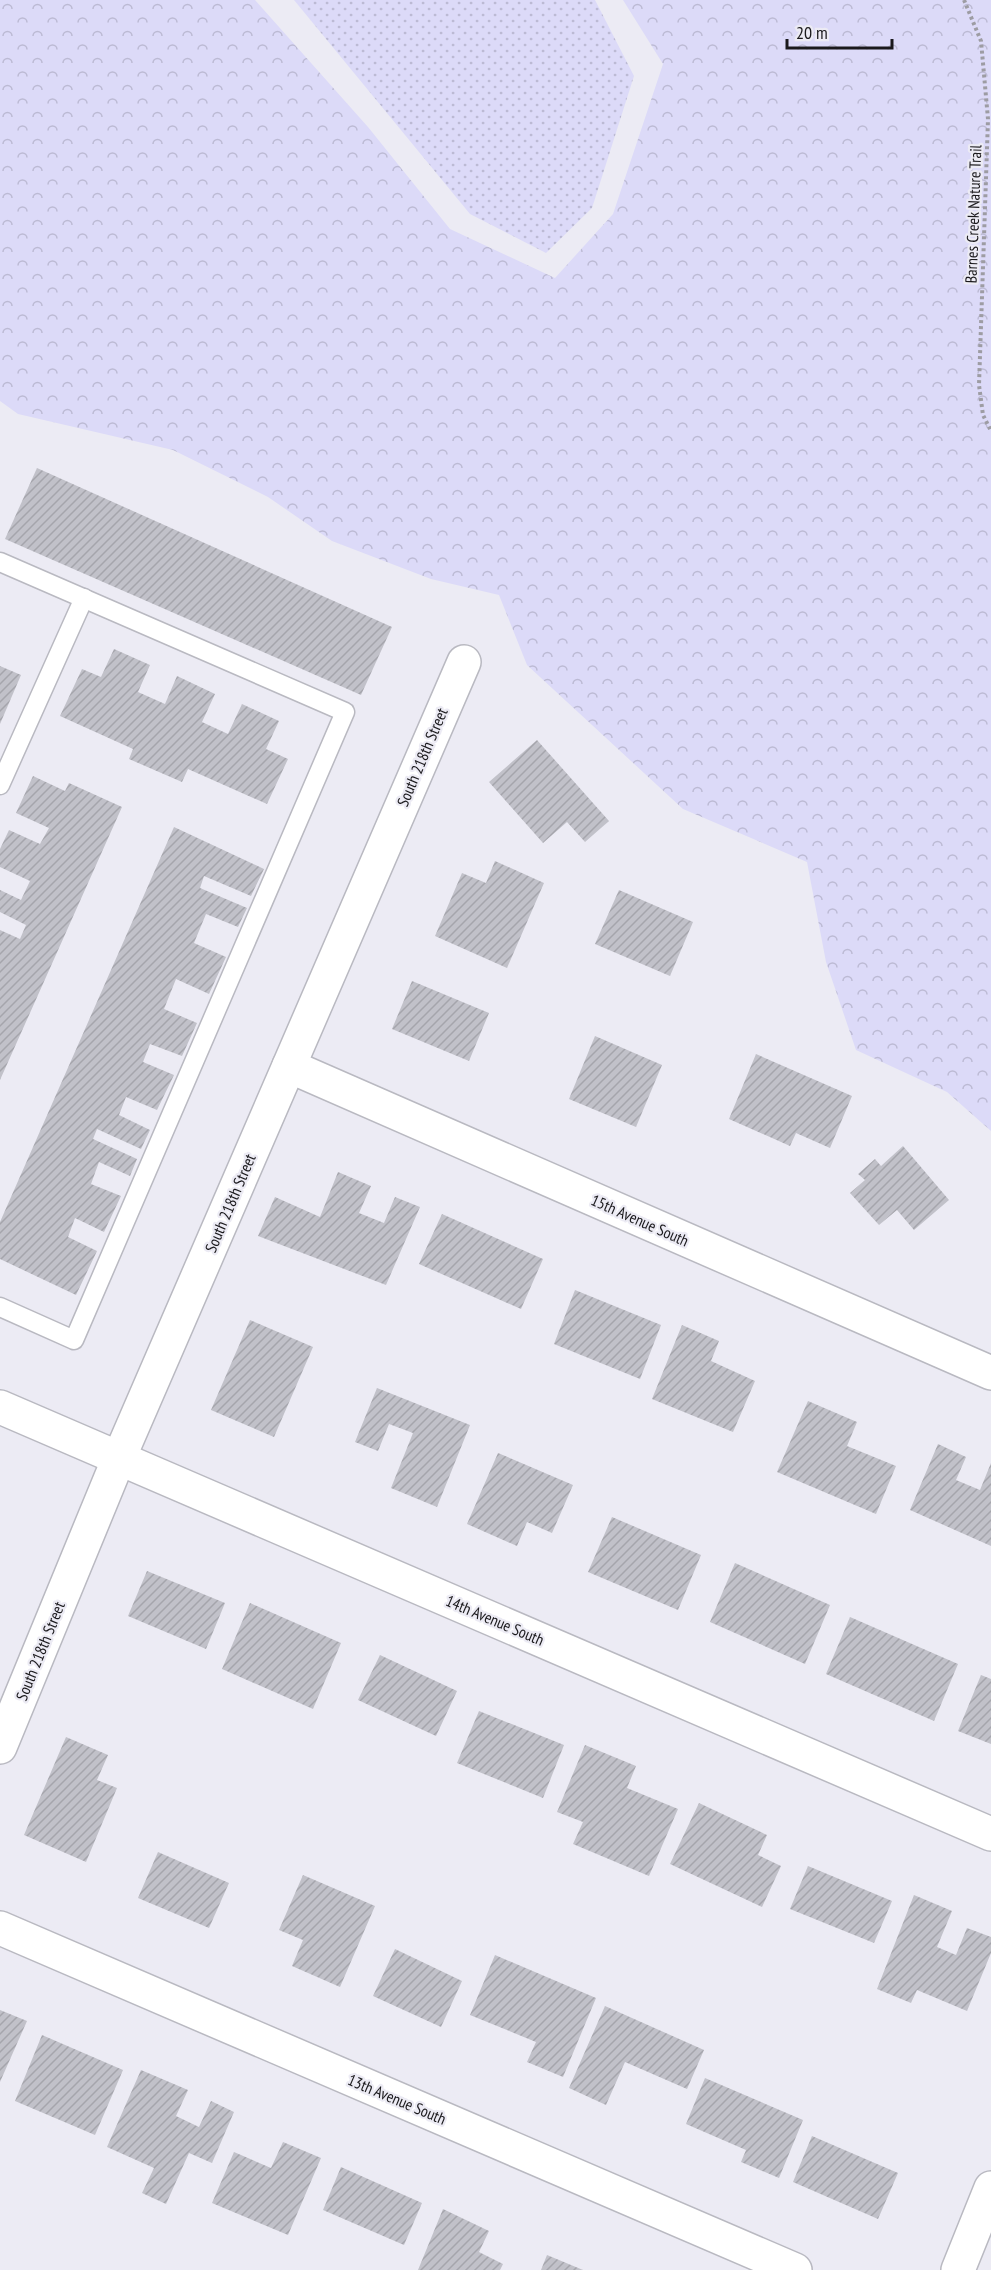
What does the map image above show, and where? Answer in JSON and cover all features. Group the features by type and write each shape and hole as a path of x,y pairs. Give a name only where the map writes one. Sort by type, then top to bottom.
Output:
{"street":[{"name":"South 218th Street","path":"0,1747 119,1458 464,662"},
{"name":"15th Avenue South","path":"289,1066 991,1373"},
{"name":"14th Avenue South","path":"0,1407 991,1833"},
{"name":"13th Avenue South","path":"0,1928 795,2270"},
{"path":"958,2270 991,2188"}],"lane":[{"path":"0,562 345,712 75,1340 0,1307"},
{"path":"0,785 84,598"}],"path":[{"name":"Barnes Creek Nature Trail","path":"964,0 981,41 988,119 979,385 983,415 991,431"}],"green space":[{"path":"0,0 255,0 368,127 450,229 555,278 613,214 663,64 623,0 991,0 991,1131 947,1092 856,1050 826,962 807,862 683,809 527,665 499,595 431,579 332,541 268,497 173,450 18,414 0,401"},
{"path":"294,0 595,0 634,76 592,208 546,253 470,214"}],"building":[{"path":"37,468 392,627 361,695 5,539"},
{"path":"114,649 150,665 138,692 165,704 177,676 215,694 202,722 228,734 242,704 279,721 266,749 288,759 267,804 188,769 182,782 129,759 133,749 60,716 82,669 101,677"},
{"path":"0,666 21,675 0,724"},
{"path":"537,740 609,821 585,842 567,822 543,843 489,782"},
{"path":"33,776 65,791 69,783 122,807 0,1080 0,930 20,939 26,925 0,912 0,890 21,900 30,881 0,867 0,849 9,830 40,844 49,828 16,813"},
{"path":"174,827 264,869 251,896 204,876 200,888 247,908 238,927 206,914 194,943 226,957 209,994 176,979 164,1009 197,1023 182,1056 150,1044 143,1062 174,1075 157,1110 126,1097 119,1115 150,1130 141,1149 97,1129 93,1139 137,1159 130,1176 99,1162 91,1184 121,1196 104,1232 75,1218 68,1237 97,1251 76,1295 0,1259 0,1222"},
{"path":"495,861 544,883 507,968 435,936 462,873 486,883"},
{"path":"619,890 693,922 670,976 595,944"},
{"path":"412,981 489,1013 469,1061 392,1029"},
{"path":"595,1036 662,1065 636,1127 569,1099"},
{"path":"756,1054 852,1096 830,1148 796,1133 790,1146 729,1119"},
{"path":"903,1146 949,1200 914,1230 897,1210 879,1225 850,1193 865,1180 858,1174 875,1159 881,1166"},
{"path":"338,1172 371,1186 359,1213 384,1223 395,1197 420,1207 386,1285 258,1236 275,1197 320,1217"},
{"path":"442,1214 543,1259 521,1309 419,1264"},
{"path":"575,1290 661,1325 640,1379 554,1344"},
{"path":"250,1320 313,1347 274,1437 211,1410"},
{"path":"682,1325 719,1341 711,1361 755,1381 733,1432 652,1399"},
{"path":"377,1388 470,1425 437,1507 391,1488 413,1433 389,1424 378,1451 355,1442"},
{"path":"808,1401 857,1422 847,1446 896,1466 876,1514 777,1472"},
{"path":"938,1444 966,1457 956,1480 980,1490 991,1463 991,1546 910,1510"},
{"path":"498,1453 573,1485 552,1533 527,1522 517,1546 467,1524"},
{"path":"612,1517 701,1555 678,1610 588,1572"},
{"path":"735,1563 830,1605 805,1664 710,1622"},
{"path":"147,1571 225,1603 206,1649 128,1616"},
{"path":"250,1603 341,1643 313,1709 222,1669"},
{"path":"850,1617 958,1664 934,1721 826,1674"},
{"path":"380,1655 457,1691 436,1736 358,1700"},
{"path":"981,1675 991,1679 991,1744 958,1731"},
{"path":"479,1711 564,1745 543,1798 457,1763"},
{"path":"66,1737 108,1755 97,1780 117,1788 86,1862 24,1835"},
{"path":"585,1745 636,1766 627,1788 678,1809 649,1876 573,1844 583,1822 557,1812"},
{"path":"699,1803 767,1835 758,1855 781,1866 762,1907 670,1864"},
{"path":"158,1852 229,1883 209,1928 138,1898"},
{"path":"808,1866 892,1901 874,1943 790,1909"},
{"path":"303,1875 375,1906 340,1987 292,1966 303,1940 279,1930"},
{"path":"914,1895 952,1911 937,1947 956,1955 967,1928 991,1937 991,1953 967,2011 917,1990 911,2003 877,1989"},
{"path":"395,1949 462,1981 441,2027 373,1996"},
{"path":"495,1955 596,1998 563,2077 527,2062 536,2042 470,2015"},
{"path":"605,2006 704,2050 687,2089 625,2062 606,2105 569,2088"},
{"path":"0,2010 27,2021 0,2082"},
{"path":"42,2035 123,2070 95,2135 15,2101"},
{"path":"141,2070 188,2090 176,2116 199,2127 211,2101 234,2112 212,2163 189,2153 166,2204 142,2193 154,2168 107,2147"},
{"path":"705,2078 803,2120 779,2178 741,2162 746,2150 686,2124"},
{"path":"812,2136 898,2173 878,2219 793,2182"},
{"path":"283,2142 321,2158 288,2235 212,2203 234,2152 271,2168"},
{"path":"341,2167 422,2203 404,2245 323,2210"},
{"path":"443,2209 489,2231 479,2252 503,2264 500,2270 418,2270"},
{"path":"547,2255 583,2270 541,2270"}]}
